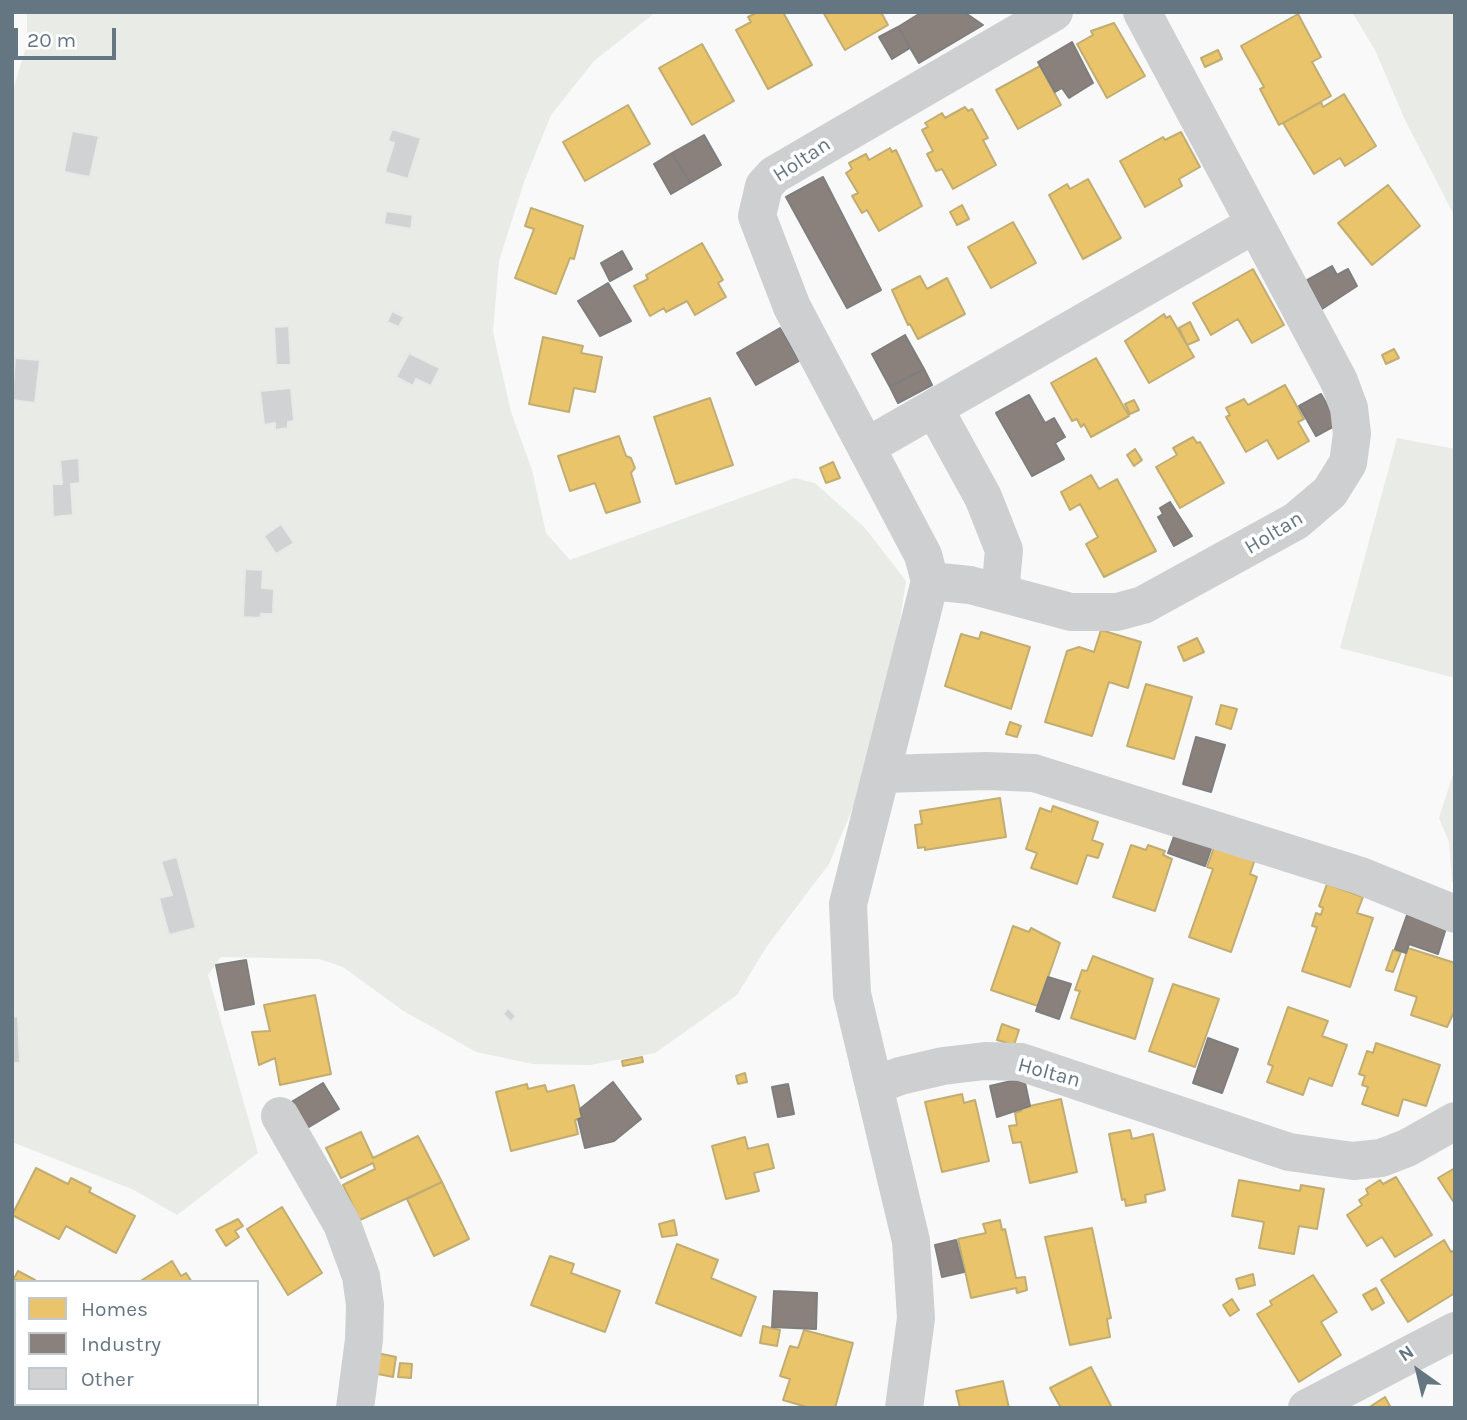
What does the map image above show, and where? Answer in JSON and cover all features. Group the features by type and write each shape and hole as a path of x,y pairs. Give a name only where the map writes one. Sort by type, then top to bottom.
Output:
{"street":[{"name":"Holtan","path":"1054,12 774,175 764,186 757,216 786,294 923,555 930,581 1000,593 1071,612 1117,612 1143,605 1296,521 1331,492 1348,463 1352,449 1349,408 1339,381 1142,12"},
{"path":"866,447 1255,224"},
{"path":"934,408 983,497 1004,550 1000,593"},
{"path":"904,1408 916,1318 911,1241 852,994 848,904 930,581"},
{"path":"883,774 987,771 1034,773 1315,861 1455,914"},
{"name":"Holtan","path":"874,1086 900,1076 943,1066 985,1061 1021,1062 1289,1152 1353,1161 1381,1158 1406,1148 1455,1121"},
{"path":"280,1116 342,1224 361,1276 365,1306 364,1339 355,1408"},
{"path":"1307,1408 1455,1331"}],"shaded area":[{"path":"27,12 656,12 594,61 551,115 524,182 499,261 493,332 511,412 532,470 546,533 570,560 795,478 815,483 865,528 906,581 896,646 855,803 829,864 767,946 737,995 655,1053 590,1065 533,1064 476,1052 402,1010 343,967 319,959 221,957 208,975 258,1153 177,1215 134,1190 12,1142 12,93 27,44"},
{"path":"1352,12 1455,12 1455,217 1405,120 1375,50"},
{"path":"1397,438 1455,449 1455,678 1340,648"},
{"path":"1455,768 1455,882 1452,882 1449,842 1439,818"}],"building: Homes":[{"path":"758,12 783,12 812,65 768,89 736,30 751,22 748,17"},
{"path":"823,12 881,12 888,25 845,50"},
{"path":"1298,14 1321,57 1312,62 1331,96 1279,125 1260,89 1264,87 1241,46"},
{"path":"1114,23 1145,76 1107,98 1077,44 1093,35 1091,31"},
{"path":"702,44 734,101 692,125 659,68"},
{"path":"1218,50 1222,59 1205,67 1201,58"},
{"path":"1040,66 1061,105 1018,129 996,90"},
{"path":"1344,94 1376,146 1345,166 1340,158 1314,174 1283,123 1321,102 1323,107"},
{"path":"628,105 650,144 585,181 563,142"},
{"path":"965,107 968,111 972,109 988,138 983,140 996,165 953,189 942,169 936,171 927,154 933,151 922,130 928,127 925,123 942,113 945,118"},
{"path":"1181,132 1200,167 1179,179 1182,186 1145,207 1120,161 1163,137 1165,140"},
{"path":"890,148 892,152 896,150 922,206 879,231 867,210 862,213 852,196 858,193 846,173 852,169 849,163 866,154 869,160"},
{"path":"1088,179 1121,238 1083,259 1049,195 1067,184 1070,189"},
{"path":"1388,185 1420,226 1372,265 1338,223"},
{"path":"962,205 969,219 957,225 950,212"},
{"path":"531,208 583,226 574,259 570,258 556,294 515,278 534,229 525,226"},
{"path":"1013,222 1036,263 991,288 968,247"},
{"path":"702,243 723,280 718,283 726,297 695,315 687,301 666,312 664,308 650,316 634,286 648,279 646,275"},
{"path":"1253,269 1284,325 1252,343 1238,319 1211,335 1193,303"},
{"path":"920,276 927,289 947,278 965,314 918,339 910,324 908,325 892,290"},
{"path":"1164,314 1166,318 1170,316 1194,357 1149,383 1125,341"},
{"path":"1190,322 1199,340 1187,345 1179,328"},
{"path":"543,337 583,346 581,353 602,357 595,392 574,388 569,412 529,404"},
{"path":"1394,349 1399,358 1386,364 1382,355"},
{"path":"1096,358 1129,416 1091,437 1084,424 1081,427 1077,419 1072,421 1051,383"},
{"path":"1285,385 1304,419 1298,422 1309,441 1278,459 1267,440 1246,452 1226,417 1230,415 1226,408 1244,399 1248,405"},
{"path":"710,398 733,465 676,484 654,417"},
{"path":"1134,400 1139,410 1130,414 1125,404"},
{"path":"619,436 626,456 631,458 635,468 631,473 640,502 606,513 595,483 570,491 558,456"},
{"path":"1193,437 1197,443 1200,442 1224,483 1180,508 1156,467 1177,455 1173,448"},
{"path":"1135,449 1142,460 1134,466 1127,455"},
{"path":"833,462 840,478 826,483 820,468"},
{"path":"1091,475 1099,489 1117,479 1156,551 1104,577 1086,544 1098,537 1080,504 1070,510 1061,492"},
{"path":"1101,630 1141,642 1128,688 1109,682 1092,736 1045,722 1067,651 1079,647 1094,652"},
{"path":"981,632 1030,647 1011,709 945,686 961,634 979,639"},
{"path":"1197,638 1204,652 1184,661 1178,647"},
{"path":"1146,684 1192,697 1174,759 1127,746"},
{"path":"1221,705 1237,709 1231,729 1216,724"},
{"path":"1010,722 1021,726 1017,737 1006,734"},
{"path":"1000,798 1006,837 925,850 925,847 918,848 915,825 922,824 920,811"},
{"path":"1053,806 1098,822 1092,840 1103,844 1098,858 1087,855 1077,884 1031,868 1037,853 1026,849 1040,808 1051,812"},
{"path":"1216,842 1256,856 1250,874 1257,877 1231,952 1189,937 1213,869 1207,867"},
{"path":"1131,845 1146,850 1148,845 1165,851 1163,855 1172,859 1155,911 1113,897"},
{"path":"1327,884 1363,897 1357,913 1373,918 1350,987 1302,971 1317,927 1312,926 1316,913 1321,915 1323,908 1319,906"},
{"path":"1013,926 1029,932 1031,928 1060,943 1038,1006 991,990"},
{"path":"1408,948 1455,963 1455,1010 1447,1027 1411,1015 1417,997 1395,990"},
{"path":"1393,950 1401,952 1393,972 1386,970"},
{"path":"1093,956 1153,979 1135,1039 1071,1018 1080,991 1075,990 1082,970 1087,971"},
{"path":"1173,984 1219,999 1195,1067 1149,1051"},
{"path":"315,995 331,1074 280,1085 275,1058 259,1065 252,1032 270,1031 264,1005"},
{"path":"1288,1007 1328,1021 1322,1036 1347,1045 1332,1086 1309,1078 1303,1095 1267,1082 1273,1066 1268,1064"},
{"path":"1002,1024 1019,1030 1014,1045 997,1040"},
{"path":"1376,1043 1440,1065 1426,1106 1403,1099 1398,1116 1362,1104 1368,1087 1362,1085 1365,1076 1359,1074 1367,1051 1373,1053"},
{"path":"642,1057 643,1062 623,1066 622,1061"},
{"path":"745,1073 747,1082 738,1084 736,1076"},
{"path":"527,1084 528,1089 545,1085 547,1092 574,1085 582,1118 575,1120 578,1134 511,1151 496,1092"},
{"path":"962,1094 964,1103 975,1100 989,1161 942,1172 925,1102"},
{"path":"1061,1099 1077,1172 1030,1183 1021,1142 1013,1143 1009,1126 1017,1125 1015,1113 1021,1111 1021,1108"},
{"path":"1130,1130 1132,1139 1153,1134 1165,1190 1145,1195 1146,1202 1126,1206 1125,1199 1122,1200 1109,1134"},
{"path":"361,1132 373,1158 418,1136 442,1182 360,1220 343,1185 375,1169 373,1163 341,1178 326,1148"},
{"path":"745,1137 748,1149 768,1144 774,1168 754,1173 759,1191 726,1199 712,1146"},
{"path":"36,1168 68,1184 71,1178 91,1188 89,1192 135,1216 116,1253 66,1226 59,1239 12,1215"},
{"path":"1455,1168 1455,1204 1438,1178"},
{"path":"1396,1177 1432,1235 1395,1257 1382,1237 1367,1246 1347,1215 1362,1205 1359,1200 1368,1194 1366,1189 1380,1180 1383,1184"},
{"path":"1239,1180 1300,1191 1301,1185 1324,1189 1317,1229 1299,1226 1294,1254 1259,1248 1264,1222 1232,1216"},
{"path":"442,1182 469,1239 434,1256 407,1199"},
{"path":"282,1207 322,1273 288,1295 247,1229"},
{"path":"238,1219 243,1226 235,1231 239,1237 226,1246 216,1230"},
{"path":"674,1220 677,1235 662,1237 659,1224"},
{"path":"1000,1220 1002,1230 1005,1229 1016,1278 1025,1277 1027,1290 1017,1293 1016,1288 971,1298 958,1239 986,1233 983,1224"},
{"path":"1092,1228 1111,1318 1107,1319 1110,1337 1070,1345 1045,1237"},
{"path":"1444,1240 1451,1252 1455,1250 1455,1293 1408,1322 1381,1280"},
{"path":"677,1244 718,1260 711,1278 756,1297 741,1336 656,1303"},
{"path":"550,1256 574,1264 571,1273 620,1291 605,1332 531,1305"},
{"path":"172,1261 181,1276 186,1273 191,1280 142,1280"},
{"path":"18,1271 35,1280 14,1280"},
{"path":"1253,1274 1255,1285 1239,1289 1236,1279"},
{"path":"1313,1275 1337,1312 1321,1322 1341,1355 1299,1382 1257,1314 1272,1305 1270,1301"},
{"path":"1376,1288 1384,1303 1372,1310 1363,1295"},
{"path":"1232,1299 1239,1310 1230,1316 1223,1305"},
{"path":"763,1326 780,1330 777,1346 760,1343"},
{"path":"804,1330 853,1343 835,1408 810,1408 783,1400 790,1379 780,1376 790,1346 798,1348"},
{"path":"377,1353 396,1357 393,1377 373,1373"},
{"path":"400,1363 412,1364 411,1378 398,1377"},
{"path":"1091,1367 1112,1408 1061,1408 1050,1388"},
{"path":"1003,1381 1009,1408 960,1408 956,1391"},
{"path":"1385,1397 1391,1408 1368,1408"}],"building: Industry":[{"path":"922,12 964,12 983,25 919,63 898,27"},
{"path":"898,27 910,48 892,59 879,37"},
{"path":"1072,42 1093,83 1069,98 1062,88 1055,92 1038,62"},
{"path":"704,135 721,165 690,183 672,153"},
{"path":"672,153 690,183 671,194 654,164"},
{"path":"823,177 881,290 847,308 786,197"},
{"path":"622,251 632,269 610,281 601,263"},
{"path":"1332,266 1337,275 1348,269 1357,286 1322,309 1307,280"},
{"path":"608,283 631,321 600,336 578,301"},
{"path":"780,328 799,361 756,385 737,353"},
{"path":"905,335 924,369 890,387 872,354"},
{"path":"924,369 932,385 898,403 890,387"},
{"path":"1321,394 1338,424 1316,436 1299,406"},
{"path":"1029,395 1045,423 1054,418 1065,437 1055,443 1064,459 1032,476 996,413"},
{"path":"1170,502 1192,536 1174,546 1158,517 1163,514 1160,508"},
{"path":"1196,737 1225,745 1211,792 1183,784"},
{"path":"1176,831 1213,843 1205,866 1168,853"},
{"path":"1407,915 1446,928 1438,954 1409,944 1406,953 1395,949"},
{"path":"246,960 254,1004 225,1010 216,965"},
{"path":"1048,977 1071,984 1059,1019 1036,1011"},
{"path":"1208,1038 1238,1049 1222,1093 1193,1083"},
{"path":"1024,1078 1030,1106 997,1117 990,1086"},
{"path":"613,1082 641,1119 614,1141 585,1148 578,1119 582,1118 580,1109"},
{"path":"323,1083 339,1109 304,1130 288,1104"},
{"path":"788,1084 794,1114 778,1117 772,1087"},
{"path":"956,1240 964,1272 942,1277 935,1245"},
{"path":"774,1291 817,1293 816,1329 772,1327"},
{"path":"14,1345 14,1379 12,1378"}],"building: Other":[{"path":"392,129 421,138 408,179 385,172 394,143 388,141"},
{"path":"72,131 99,136 90,177 64,172"},
{"path":"386,211 413,215 411,229 384,224"},
{"path":"392,311 404,317 399,327 387,322"},
{"path":"289,326 291,365 276,365 274,327"},
{"path":"409,353 440,368 431,386 416,379 413,386 396,377"},
{"path":"15,358 40,360 35,403 12,400"},
{"path":"291,388 294,421 288,422 288,428 275,430 275,423 264,425 260,391"},
{"path":"79,458 80,483 71,484 73,515 53,517 52,484 62,484 60,460"},
{"path":"281,524 294,543 276,554 264,536"},
{"path":"245,569 263,570 262,588 274,589 273,614 261,614 260,618 243,617"},
{"path":"177,857 196,928 169,935 159,898 172,895 161,861"},
{"path":"508,1008 516,1016 511,1022 503,1014"},
{"path":"18,1016 20,1063 12,1063 12,1017"}]}
